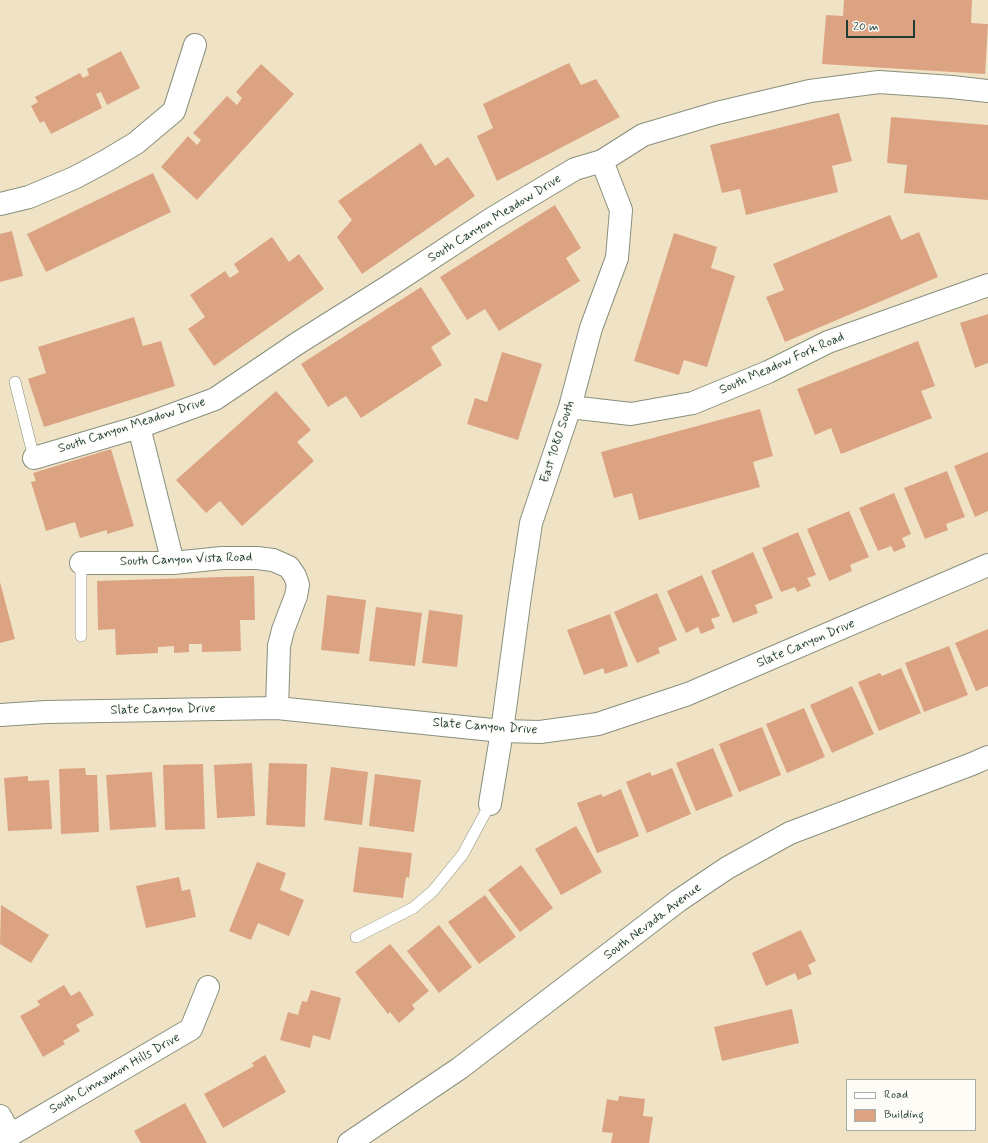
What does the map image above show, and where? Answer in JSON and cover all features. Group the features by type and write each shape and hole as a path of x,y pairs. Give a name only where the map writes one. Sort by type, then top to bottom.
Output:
{"street":[{"path":"0,204 29,197 74,178 136,143 174,111 195,45"},
{"name":"South Canyon Meadow Drive","path":"34,458 139,427 215,399 298,343 493,218 575,169 602,160 643,135 717,113 810,91 879,82 988,91"},
{"name":"East 1080 South","path":"490,804 532,523 570,407 591,328 617,258 621,210 602,160"},
{"name":"South Meadow Fork Road","path":"570,407 631,414 693,403 768,372 828,342 988,285"},
{"path":"139,427 173,563"},
{"name":"South Canyon Vista Road","path":"81,563 173,563 222,558 257,558 273,560 289,567 295,576 298,585 296,596 284,624 279,646 277,708"},
{"name":"Slate Canyon Drive","path":"0,715 46,712 277,708 502,731 540,732 598,724 688,694 988,565"},
{"name":"South Nevada Avenue","path":"349,1143 460,1068 678,901 727,868 790,833 988,757"},
{"name":"South Cinnamon Hills Drive","path":"4,1131 191,1029 208,987"}],"lane":[{"path":"15,382 34,458"},
{"path":"81,563 81,636"},
{"path":"356,937 413,908 434,891 463,854 490,804"}],"building":[{"path":"844,0 972,0 971,23 988,24 985,74 822,64 826,15 843,16"},
{"path":"121,51 140,88 107,105 101,92 96,94 102,108 51,134 44,121 40,123 31,106 38,102 35,97 80,73 83,78 89,75 87,69"},
{"path":"569,63 581,85 596,79 620,117 497,181 477,136 493,128 483,104"},
{"path":"261,64 294,94 197,200 161,167 188,136 197,145 201,140 193,133 227,96 237,105 242,98 236,92"},
{"path":"839,113 852,161 832,166 838,192 746,215 740,189 722,193 710,145"},
{"path":"891,117 988,125 988,200 904,193 907,165 887,163"},
{"path":"421,143 435,166 448,157 475,196 362,274 337,237 352,220 338,201"},
{"path":"153,173 171,212 46,272 27,234"},
{"path":"555,205 581,248 566,258 580,281 499,331 485,309 467,320 440,277"},
{"path":"890,215 901,240 919,232 938,277 785,342 766,297 784,290 773,264"},
{"path":"12,231 23,276 0,282 0,234"},
{"path":"674,233 717,247 711,268 735,276 707,367 684,360 679,375 634,361"},
{"path":"272,237 289,262 299,254 324,289 214,366 188,329 205,317 190,295 225,271 230,278 239,272 234,264"},
{"path":"421,287 451,334 431,347 442,365 361,418 346,396 328,407 301,364"},
{"path":"988,314 988,363 975,368 960,323"},
{"path":"134,317 143,346 161,341 175,386 44,427 28,379 46,373 38,347"},
{"path":"918,341 935,386 921,391 932,418 841,454 831,428 815,435 797,389"},
{"path":"502,352 542,364 518,440 467,424 475,398 487,402"},
{"path":"276,391 311,430 297,442 314,461 242,526 220,501 206,513 176,480"},
{"path":"760,409 773,456 753,462 760,487 639,520 632,493 614,498 601,452"},
{"path":"111,449 134,526 107,534 107,530 80,538 75,522 46,531 31,482 36,481 33,473"},
{"path":"988,452 988,511 975,517 954,466"},
{"path":"947,471 965,517 946,524 948,530 925,539 904,488"},
{"path":"894,493 911,534 902,538 906,547 894,552 891,546 878,551 859,508"},
{"path":"849,511 869,557 850,565 852,571 829,581 807,529"},
{"path":"798,532 816,575 807,578 811,586 797,592 795,587 781,592 762,548"},
{"path":"753,552 773,598 755,605 758,613 733,623 711,571"},
{"path":"702,575 720,616 711,619 715,628 701,634 698,627 686,633 667,591"},
{"path":"254,576 255,620 240,620 241,651 202,652 202,644 189,644 189,652 174,653 174,646 158,647 158,653 116,655 115,629 98,630 97,581"},
{"path":"0,582 15,639 0,643"},
{"path":"657,593 677,640 658,648 660,653 637,663 614,612"},
{"path":"327,595 366,600 359,654 321,650"},
{"path":"376,607 422,613 415,666 369,661"},
{"path":"429,610 463,615 457,667 422,663"},
{"path":"610,614 628,666 605,674 603,668 584,675 567,630"},
{"path":"988,629 988,686 976,691 955,643"},
{"path":"949,646 968,695 924,712 905,663"},
{"path":"901,668 921,713 879,731 858,682 880,673 882,676"},
{"path":"852,686 874,734 832,753 810,705"},
{"path":"804,708 825,757 787,773 766,724"},
{"path":"762,727 781,775 739,792 719,744"},
{"path":"713,748 733,796 696,811 676,763"},
{"path":"252,763 255,816 217,818 214,765"},
{"path":"269,763 307,764 305,827 266,825"},
{"path":"203,764 205,829 165,830 163,765"},
{"path":"331,767 368,772 362,825 324,820"},
{"path":"85,768 86,775 97,775 99,832 61,834 59,769"},
{"path":"672,768 691,814 647,833 626,782 650,772 652,776"},
{"path":"152,772 156,827 110,830 106,775"},
{"path":"375,774 421,780 414,832 369,826"},
{"path":"28,776 28,781 49,780 52,829 8,831 4,778"},
{"path":"621,789 639,836 597,853 577,803 601,794 603,797"},
{"path":"576,826 602,872 561,895 535,849"},
{"path":"359,847 412,853 409,878 406,877 403,898 353,892"},
{"path":"257,862 286,873 280,890 304,900 289,936 258,923 251,940 229,931"},
{"path":"521,865 553,908 520,932 488,890"},
{"path":"179,877 182,891 190,889 196,917 146,928 136,886"},
{"path":"485,895 516,937 479,964 448,922"},
{"path":"1,905 49,935 31,963 0,944"},
{"path":"439,925 472,967 439,993 407,951"},
{"path":"801,930 816,961 808,965 812,974 798,980 795,973 766,986 752,953"},
{"path":"390,944 429,991 412,1005 415,1009 399,1023 390,1012 388,1014 355,972"},
{"path":"64,985 71,996 80,991 94,1015 76,1025 80,1031 63,1041 65,1044 43,1057 20,1016 40,1005 37,1001"},
{"path":"311,990 341,998 330,1040 313,1035 310,1048 280,1040 288,1012 298,1015 302,1001 307,1002"},
{"path":"792,1009 799,1043 722,1061 714,1027"},
{"path":"265,1055 286,1092 223,1128 204,1094 254,1066 252,1063"},
{"path":"619,1096 645,1099 643,1116 653,1117 649,1143 611,1143 613,1133 602,1132 607,1099 618,1101"},
{"path":"185,1103 207,1143 141,1143 134,1131"}]}
